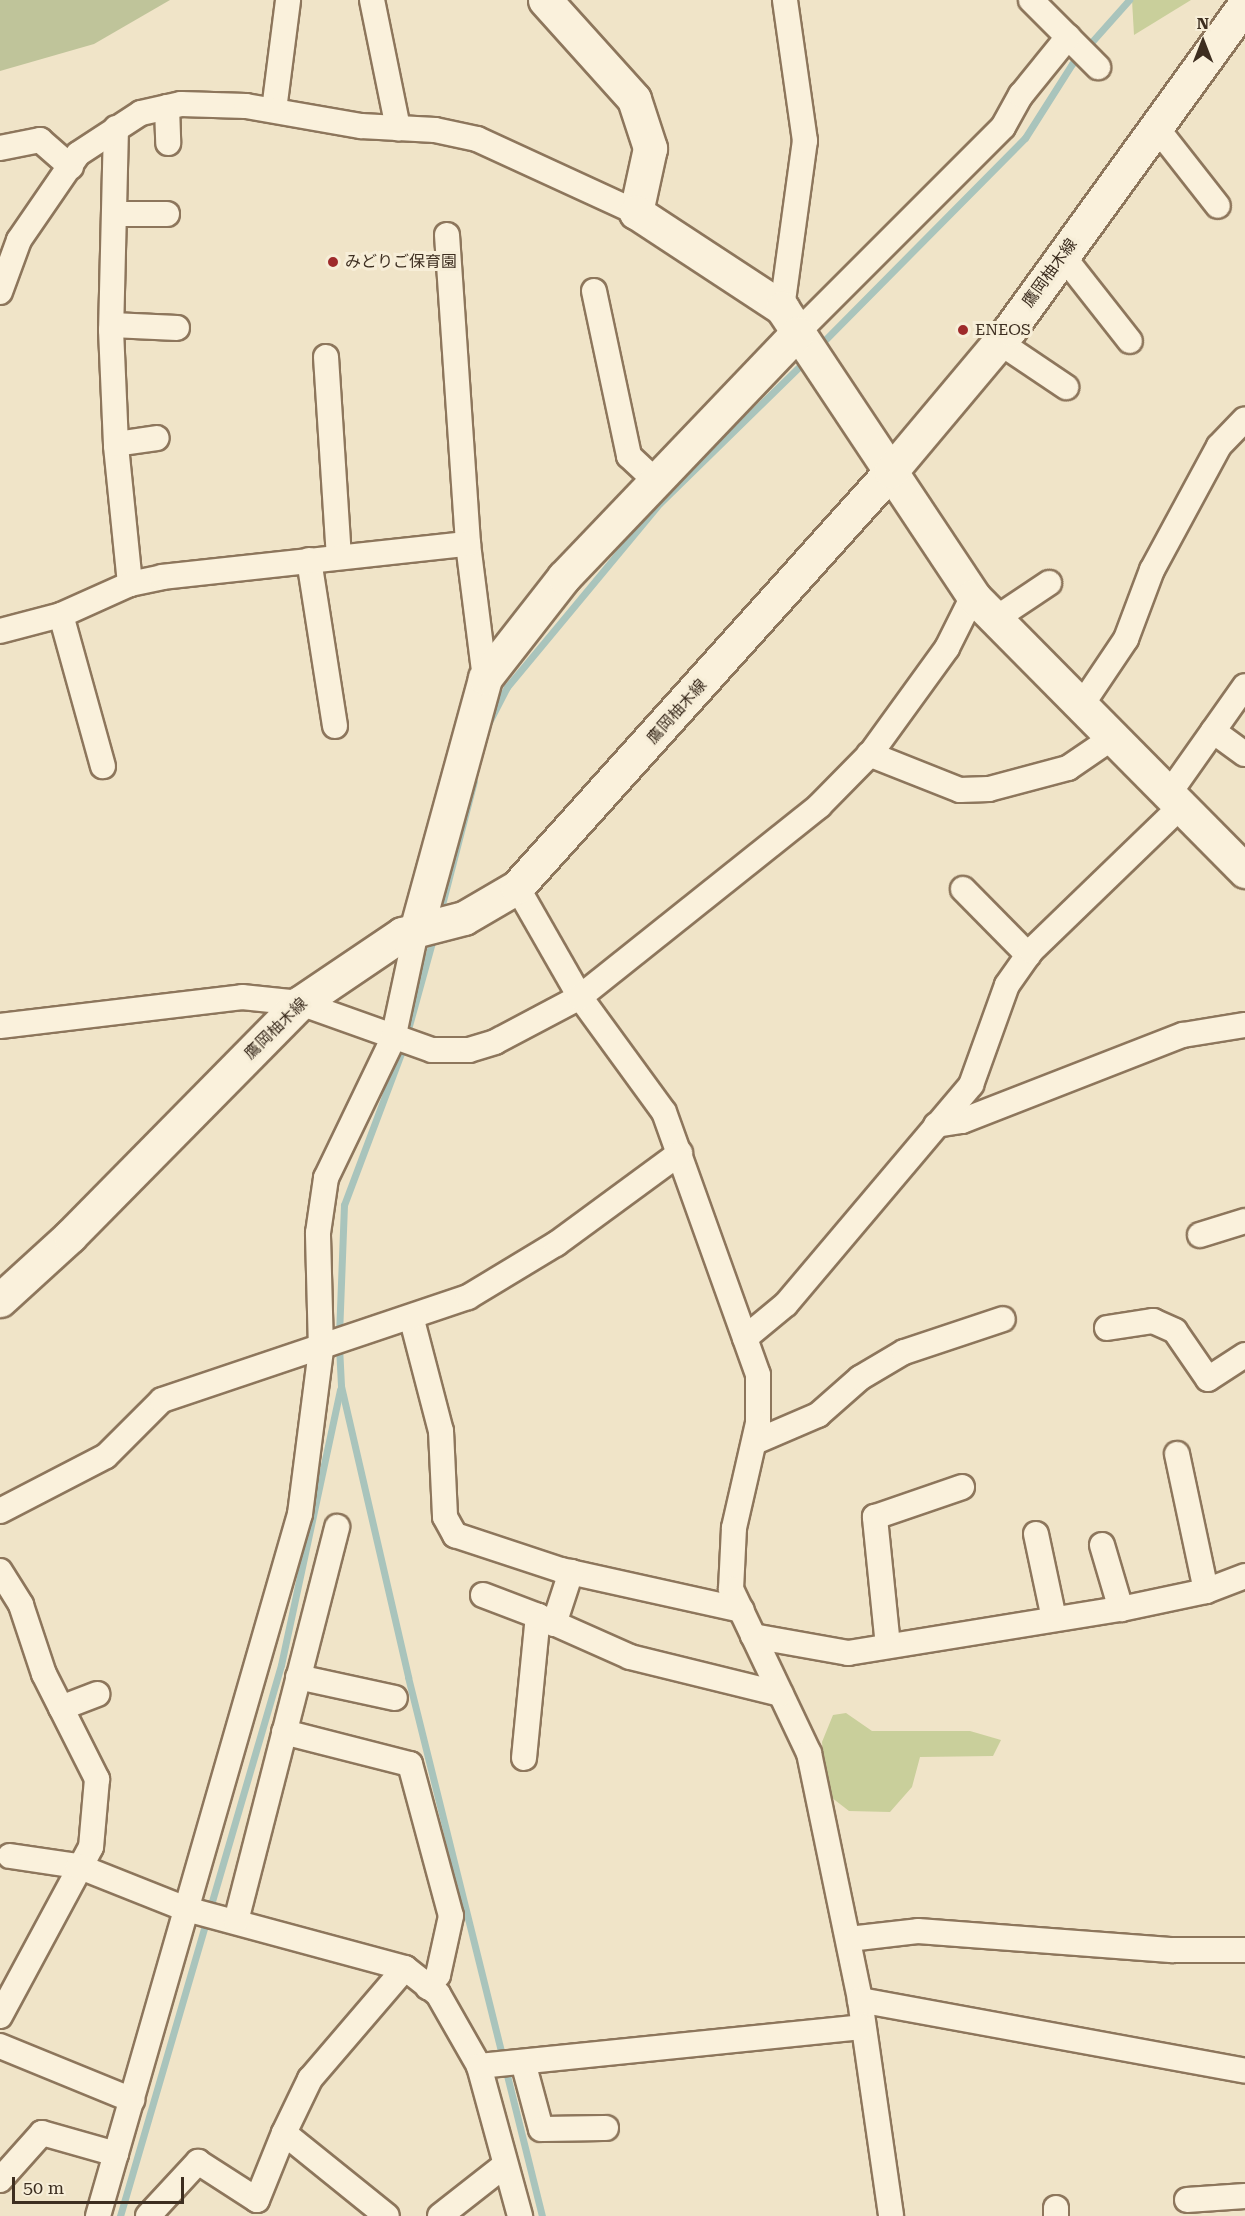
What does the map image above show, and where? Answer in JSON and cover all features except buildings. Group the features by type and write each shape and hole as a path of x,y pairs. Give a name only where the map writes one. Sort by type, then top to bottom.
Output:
{"main road":[{"path":"545,0 634,99 650,148 636,212 799,337 973,596 1245,871"},
{"name":"鷹岡柚木線","path":"0,1300 70,1236 300,1003 417,927 464,918 517,887 891,471 999,342 1245,4"},
{"path":"417,927 485,678 564,577 654,479 799,337"}],"street":[{"path":"274,110 288,0"},
{"path":"372,0 398,128"},
{"path":"785,0 805,141 799,337"},
{"path":"1031,0 1098,67"},
{"path":"799,337 1003,128 1021,95 1068,37"},
{"path":"167,107 168,143"},
{"path":"0,292 19,240 78,154 141,112 167,107 274,110 477,138 636,212"},
{"path":"1156,127 1218,206"},
{"path":"117,128 117,214 112,325 116,444 130,585"},
{"path":"0,148 40,140 71,167"},
{"path":"117,214 167,214"},
{"path":"447,235 468,544 485,678"},
{"path":"1063,256 1131,341"},
{"path":"594,291 629,456 654,479"},
{"path":"112,325 177,328"},
{"path":"999,342 1066,387"},
{"path":"326,357 339,557"},
{"path":"1081,706 1126,639 1152,570 1219,446 1245,419"},
{"path":"116,444 157,438"},
{"path":"0,630 61,615 130,585 309,560 468,544"},
{"path":"309,560 335,726"},
{"path":"995,619 1049,583"},
{"path":"0,1026 242,997 300,1003 403,1042 432,1050 478,1047 580,997 819,806 869,754 947,648 973,596"},
{"path":"61,615 103,766"},
{"path":"745,1338 786,1304 971,1085 1007,985 1028,955 1174,801 1213,731 1245,686"},
{"path":"1213,731 1245,754"},
{"path":"869,754 960,790 989,789 1068,768 1112,738"},
{"path":"517,887 580,997 664,1112 758,1375 755,1443 729,1564 731,1589 809,1753 860,2000 862,2027 891,2216"},
{"path":"963,889 1028,955"},
{"path":"98,2216 192,1910 300,1514 321,1350 318,1233 326,1179 403,1042 417,927"},
{"path":"936,1125 962,1121 1183,1035 1245,1025"},
{"path":"0,1512 106,1456 162,1400 218,1378 321,1350 412,1320 468,1297 556,1245 680,1153"},
{"path":"1200,1235 1243,1225"},
{"path":"755,1443 818,1415 860,1378 904,1352 1003,1319"},
{"path":"412,1320 441,1431 445,1516 455,1535 571,1572 742,1610"},
{"path":"1107,1328 1153,1321 1175,1331 1208,1379 1245,1355"},
{"path":"1177,1454 1206,1591"},
{"path":"888,1646 874,1517 962,1487"},
{"path":"236,1921 337,1527"},
{"path":"1036,1534 1054,1619"},
{"path":"1102,1545 1121,1609"},
{"path":"0,1571 21,1605 61,1708 97,1779 91,1846 78,1866 0,2016"},
{"path":"524,1758 546,1620 571,1572"},
{"path":"753,1636 848,1653 1121,1609 1206,1591 1245,1576"},
{"path":"483,1595 630,1656 781,1694"},
{"path":"298,1677 395,1698"},
{"path":"61,1708 97,1694"},
{"path":"284,1732 410,1764 451,1916 438,1976 429,1986"},
{"path":"10,1856 78,1866 192,1910 405,1968 429,1986 450,2012 479,2066 520,2216"},
{"path":"849,1939 918,1931 1173,1950 1245,1950"},
{"path":"156,2213 198,2162 257,2200 284,2133 310,2079 405,1968"},
{"path":"860,2000 1245,2071"},
{"path":"479,2066 862,2027"},
{"path":"0,2046 132,2100"},
{"path":"523,2062 541,2129 606,2128"},
{"path":"0,2180 42,2133 116,2154"},
{"path":"284,2133 387,2216"},
{"path":"440,2216 505,2165"},
{"path":"1187,2200 1245,2196"}],"green space":[{"path":"0,0 170,0 94,44 0,71"},
{"path":"1132,0 1191,0 1134,35"},
{"path":"846,1713 872,1731 970,1731 1001,1740 993,1756 920,1757 912,1787 890,1812 849,1811 827,1794 822,1742 833,1715"}],"waterway":[{"path":"819,346 1025,138 1072,64 1129,0"},
{"path":"488,724 507,687 660,503 805,361"},
{"path":"439,916 474,781"},
{"path":"339,1335 344,1205 402,1051 434,935"},
{"path":"339,1346 341,1386 408,1677 542,2216"},
{"path":"120,2216 281,1665 340,1389"}],"place":[{"name":"みどりご保育園","path":"333,262"},
{"name":"ENEOS","path":"963,330"}]}
